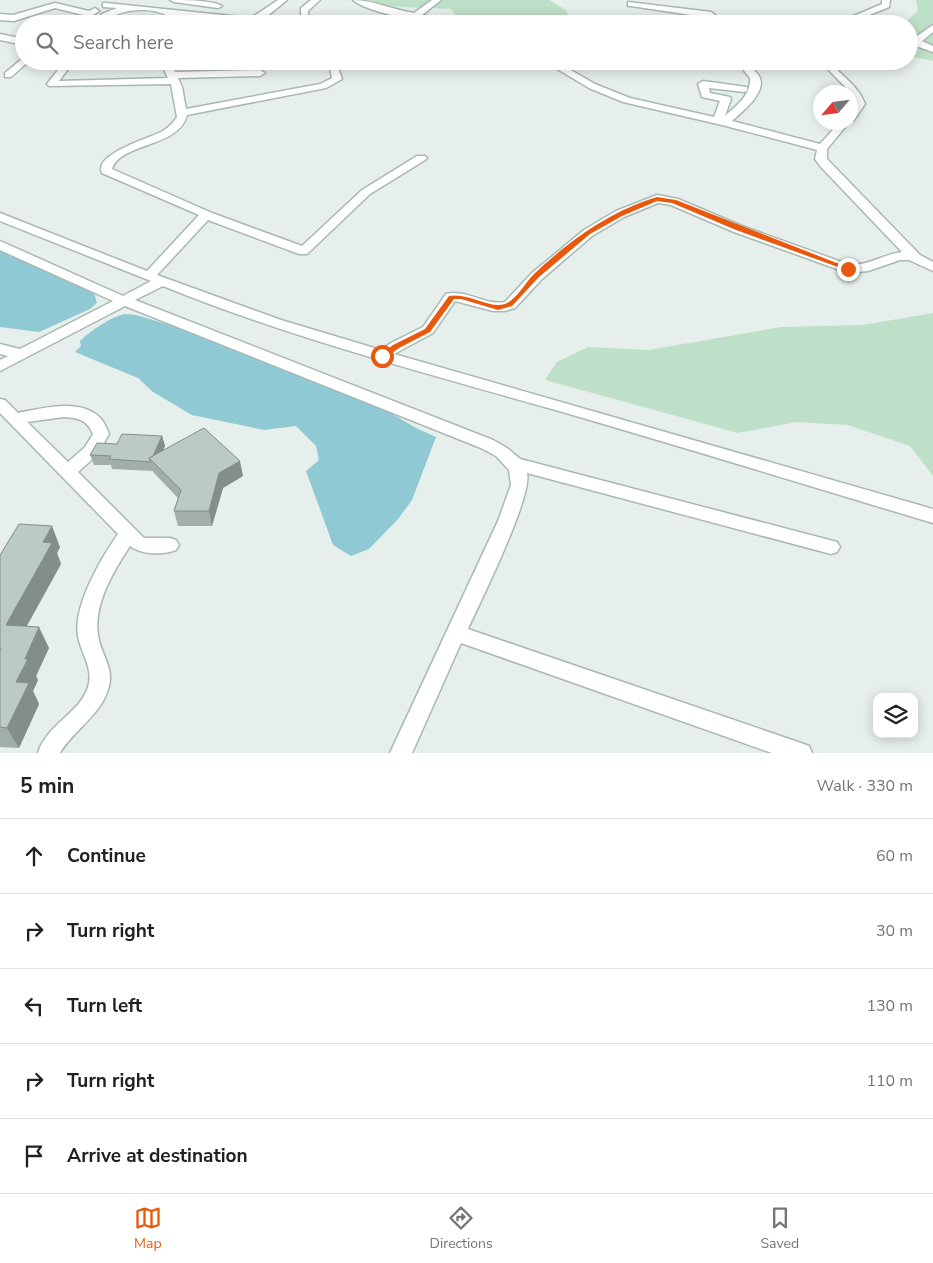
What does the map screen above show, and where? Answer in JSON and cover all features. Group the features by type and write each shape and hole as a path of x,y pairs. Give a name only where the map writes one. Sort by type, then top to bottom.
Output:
{"street":[{"path":"23,15 64,0"},
{"path":"174,0 218,3"},
{"path":"263,15 283,0"},
{"path":"304,15 304,10 316,0"},
{"path":"357,0 406,15"},
{"path":"417,15 437,0"},
{"path":"862,15 882,7 886,4 886,0"},
{"path":"51,6 59,6 90,14 110,3 156,8 170,13 190,15"},
{"path":"631,4 711,15 710,5"},
{"path":"107,15 128,6"},
{"path":"0,17 15,18"},
{"path":"933,28 918,40 919,44 933,49"},
{"path":"0,37 15,40"},
{"path":"8,75 15,69"},
{"path":"63,70 52,84 260,74"},
{"path":"170,70 174,78 182,113 180,121 173,129 113,158 106,167 106,171 205,212 207,215 303,251 309,248 338,217 371,188 421,158"},
{"path":"182,113 323,86 337,79 335,70"},
{"path":"564,70 592,86 615,96 638,103 721,121 822,149"},
{"path":"721,121 745,102 755,77 748,70"},
{"path":"833,70 849,85"},
{"path":"703,84 749,89 723,98 705,95 703,84"},
{"path":"721,121 726,99 723,98"},
{"path":"839,130 822,149 821,159 916,259"},
{"path":"382,356 396,346 428,330 451,297 462,297 498,308 510,305 537,276 588,233 620,214 657,199 674,202 848,269 863,270 904,256 933,267"},
{"path":"0,366 125,301 155,278 207,215"},
{"path":"0,217 242,312 382,356 655,433 933,516"},
{"path":"0,245 125,301 487,444 505,453 516,464 520,475 521,488 401,753"},
{"path":"0,349 21,354"},
{"path":"0,404 129,534 144,545 170,545"},
{"path":"16,420 72,411 82,413 97,424 101,434 97,443 85,458 67,471"},
{"path":"516,464 831,547"},
{"path":"49,753 51,746 96,696 100,683 99,662 88,635 89,616 96,593 116,550 129,534"},
{"path":"456,633 801,753"}],"green space":[{"path":"369,0 549,0 567,11 568,15 455,15 451,9 384,6"},
{"path":"916,0 933,0 933,61 918,58 918,15 913,15 918,11"},
{"path":"933,313 933,476 910,446 848,425 796,422 738,433 545,380 557,362 588,347 649,350 781,327 863,325"}],"water":[{"path":"0,249 94,293 97,303 90,309 39,332 0,327"},
{"path":"125,314 136,315 173,326 222,344 389,412 436,437 412,500 398,519 369,549 351,556 333,545 306,471 319,460 316,446 296,426 264,430 192,415 153,392 138,378 75,352 81,346 80,341 90,333 106,321"}],"building":[{"path":"204,428 240,461 219,473 209,511 174,511 181,490 149,458"},
{"path":"122,434 162,436 153,456 149,458 151,462 109,459 111,456 90,455 97,443 117,444"},
{"path":"19,524 52,526 43,542 52,543 6,625 39,627 25,659 28,659 16,682 29,683 7,728 0,727 0,555"}],"route":[{"path":"382,356 396,346 428,330 451,297 462,297 498,308 510,305 537,276 588,233 620,214 662,198 738,229 848,269"}]}
